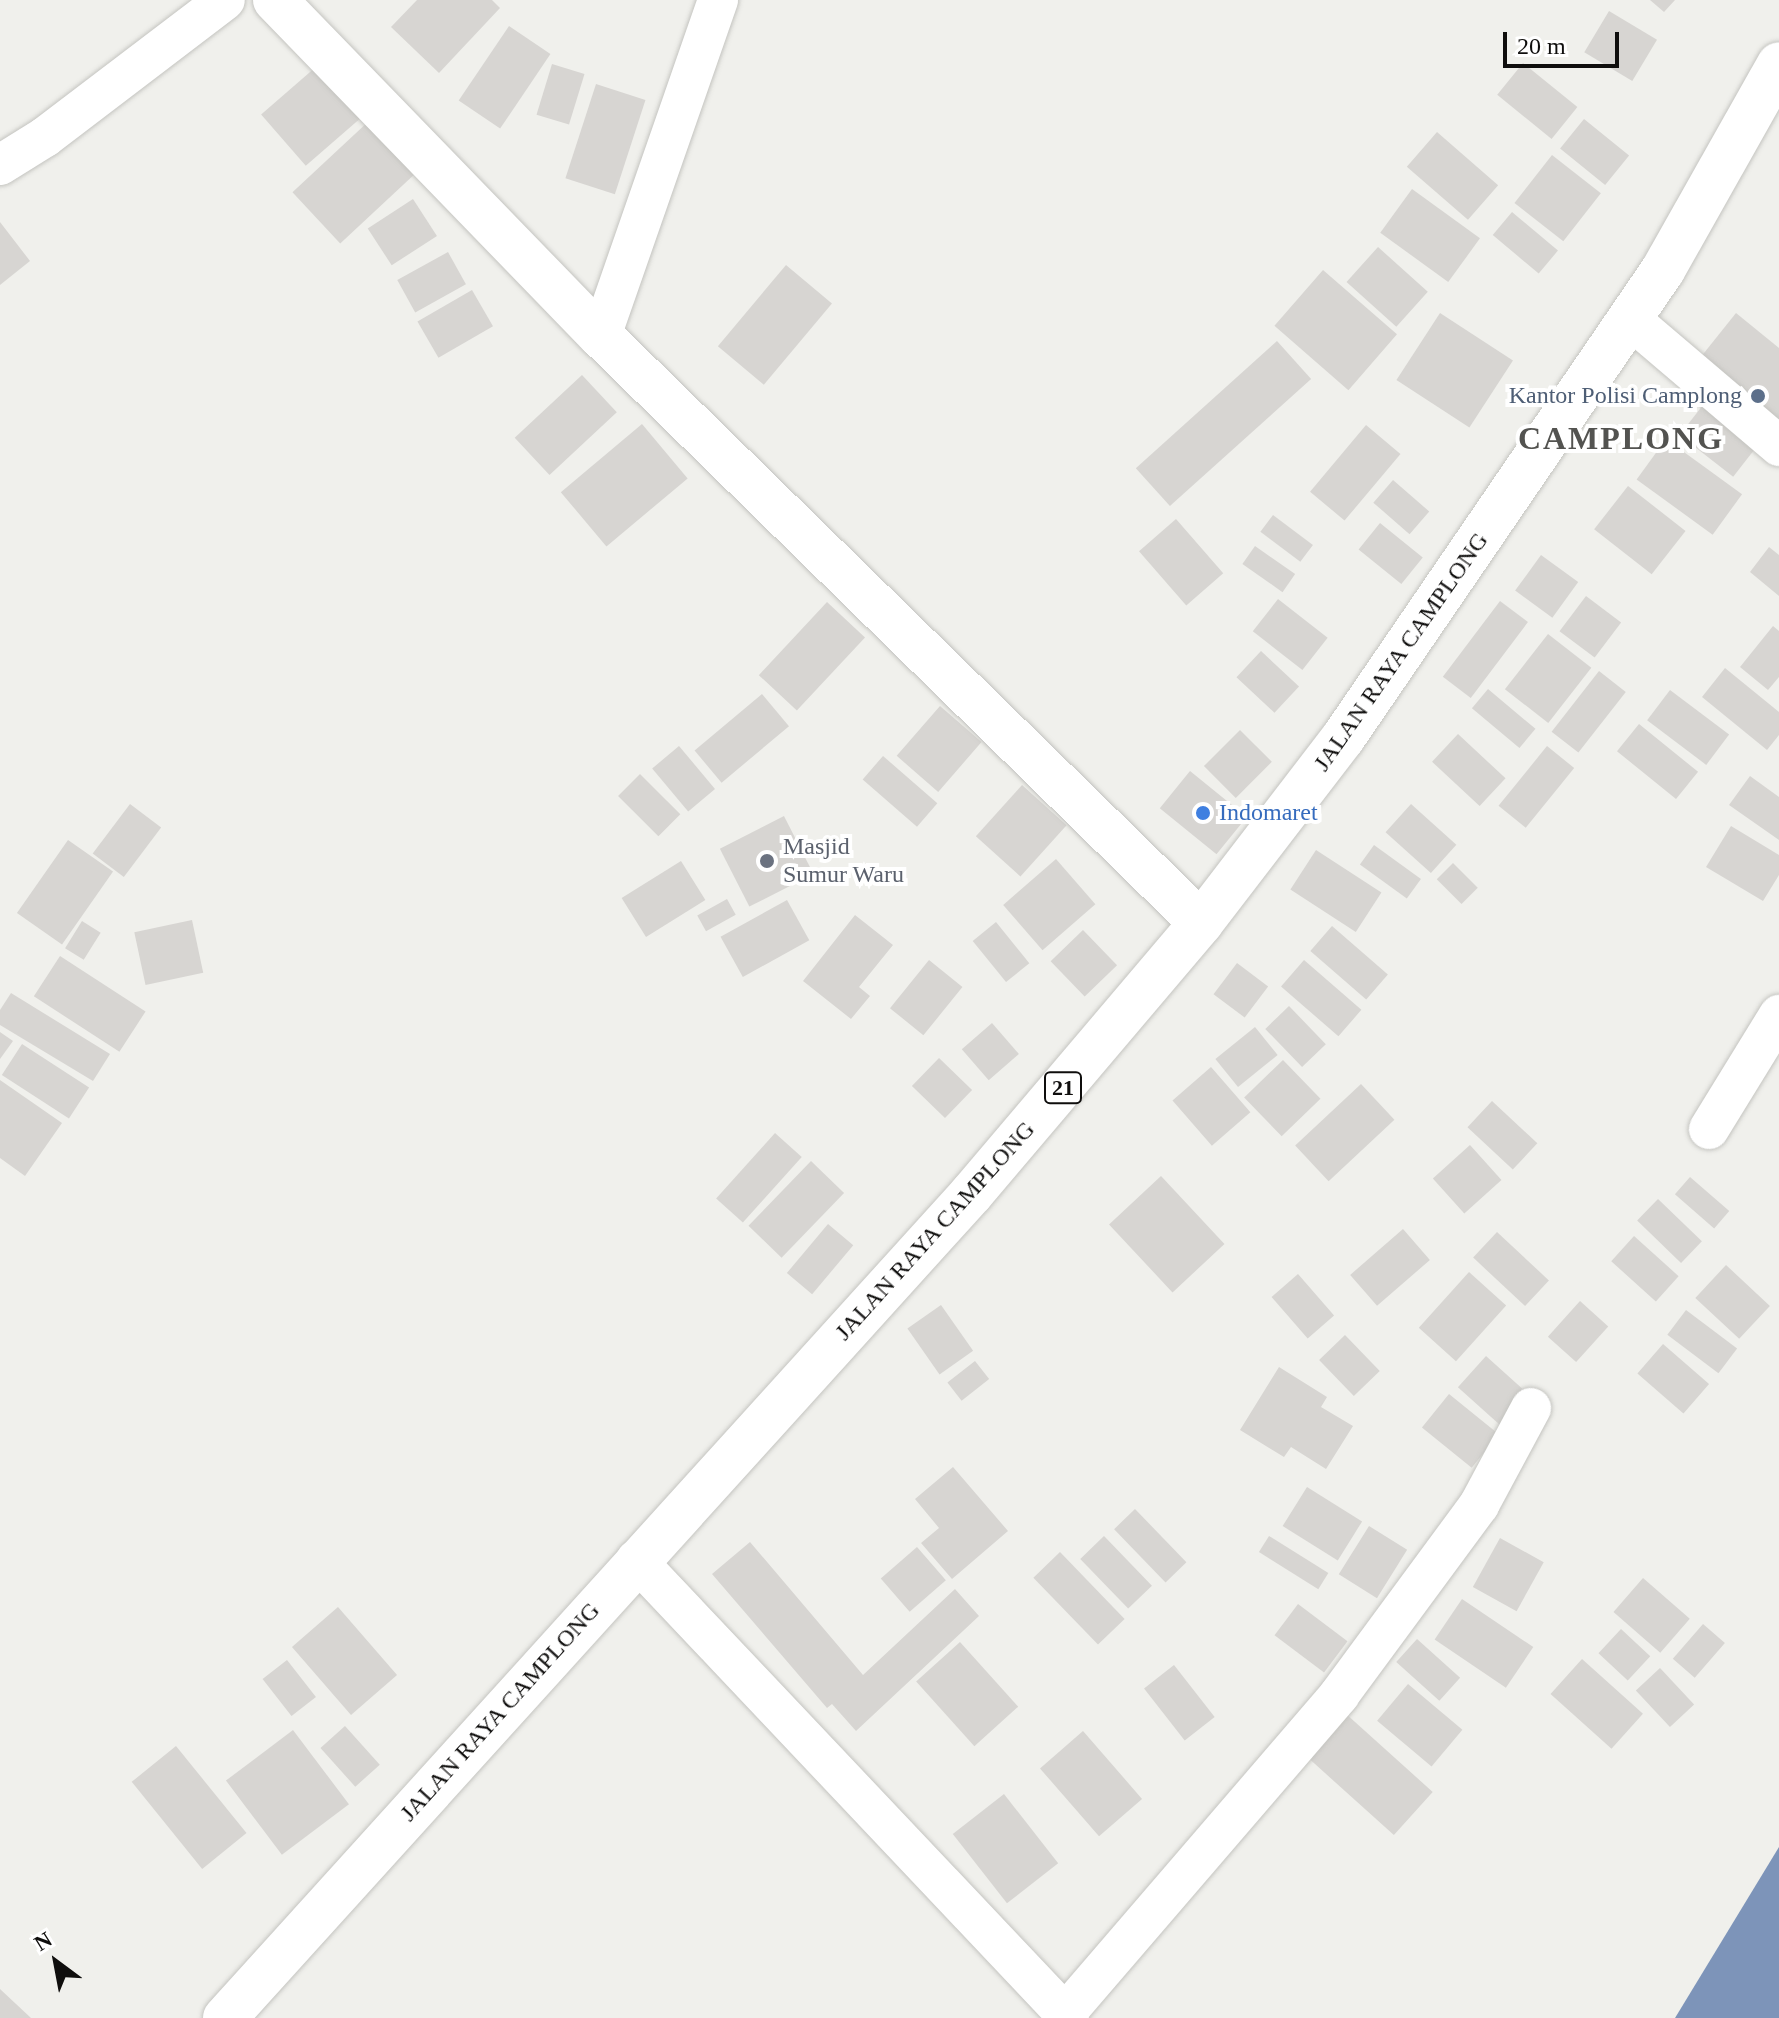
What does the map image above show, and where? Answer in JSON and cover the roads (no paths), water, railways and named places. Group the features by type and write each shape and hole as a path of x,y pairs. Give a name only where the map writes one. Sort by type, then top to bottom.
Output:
{"main road":[{"path":"275,0 601,336 1201,923"},
{"name":"JALAN RAYA CAMPLONG","path":"225,2018 636,1560 972,1193 1201,923 1343,738 1630,319 1779,64"}],"street":[{"path":"0,165 45,137 225,0"},
{"path":"601,336 718,0"},
{"path":"1630,319 1779,446"},
{"path":"1709,1129 1779,1015"},
{"path":"636,1560 1067,2016 1339,1695 1479,1505 1531,1408"}],"water":[{"path":"1779,1847 1779,2018 1675,2018"}],"place":[{"name":"Kantor Polisi Camplong","path":"1758,396"},
{"name":"Indomaret","path":"1203,813"},
{"name":"Masjid Sumur Waru","path":"767,861"}],"district":[{"name":"CAMPLONG","path":"1621,438"}]}
